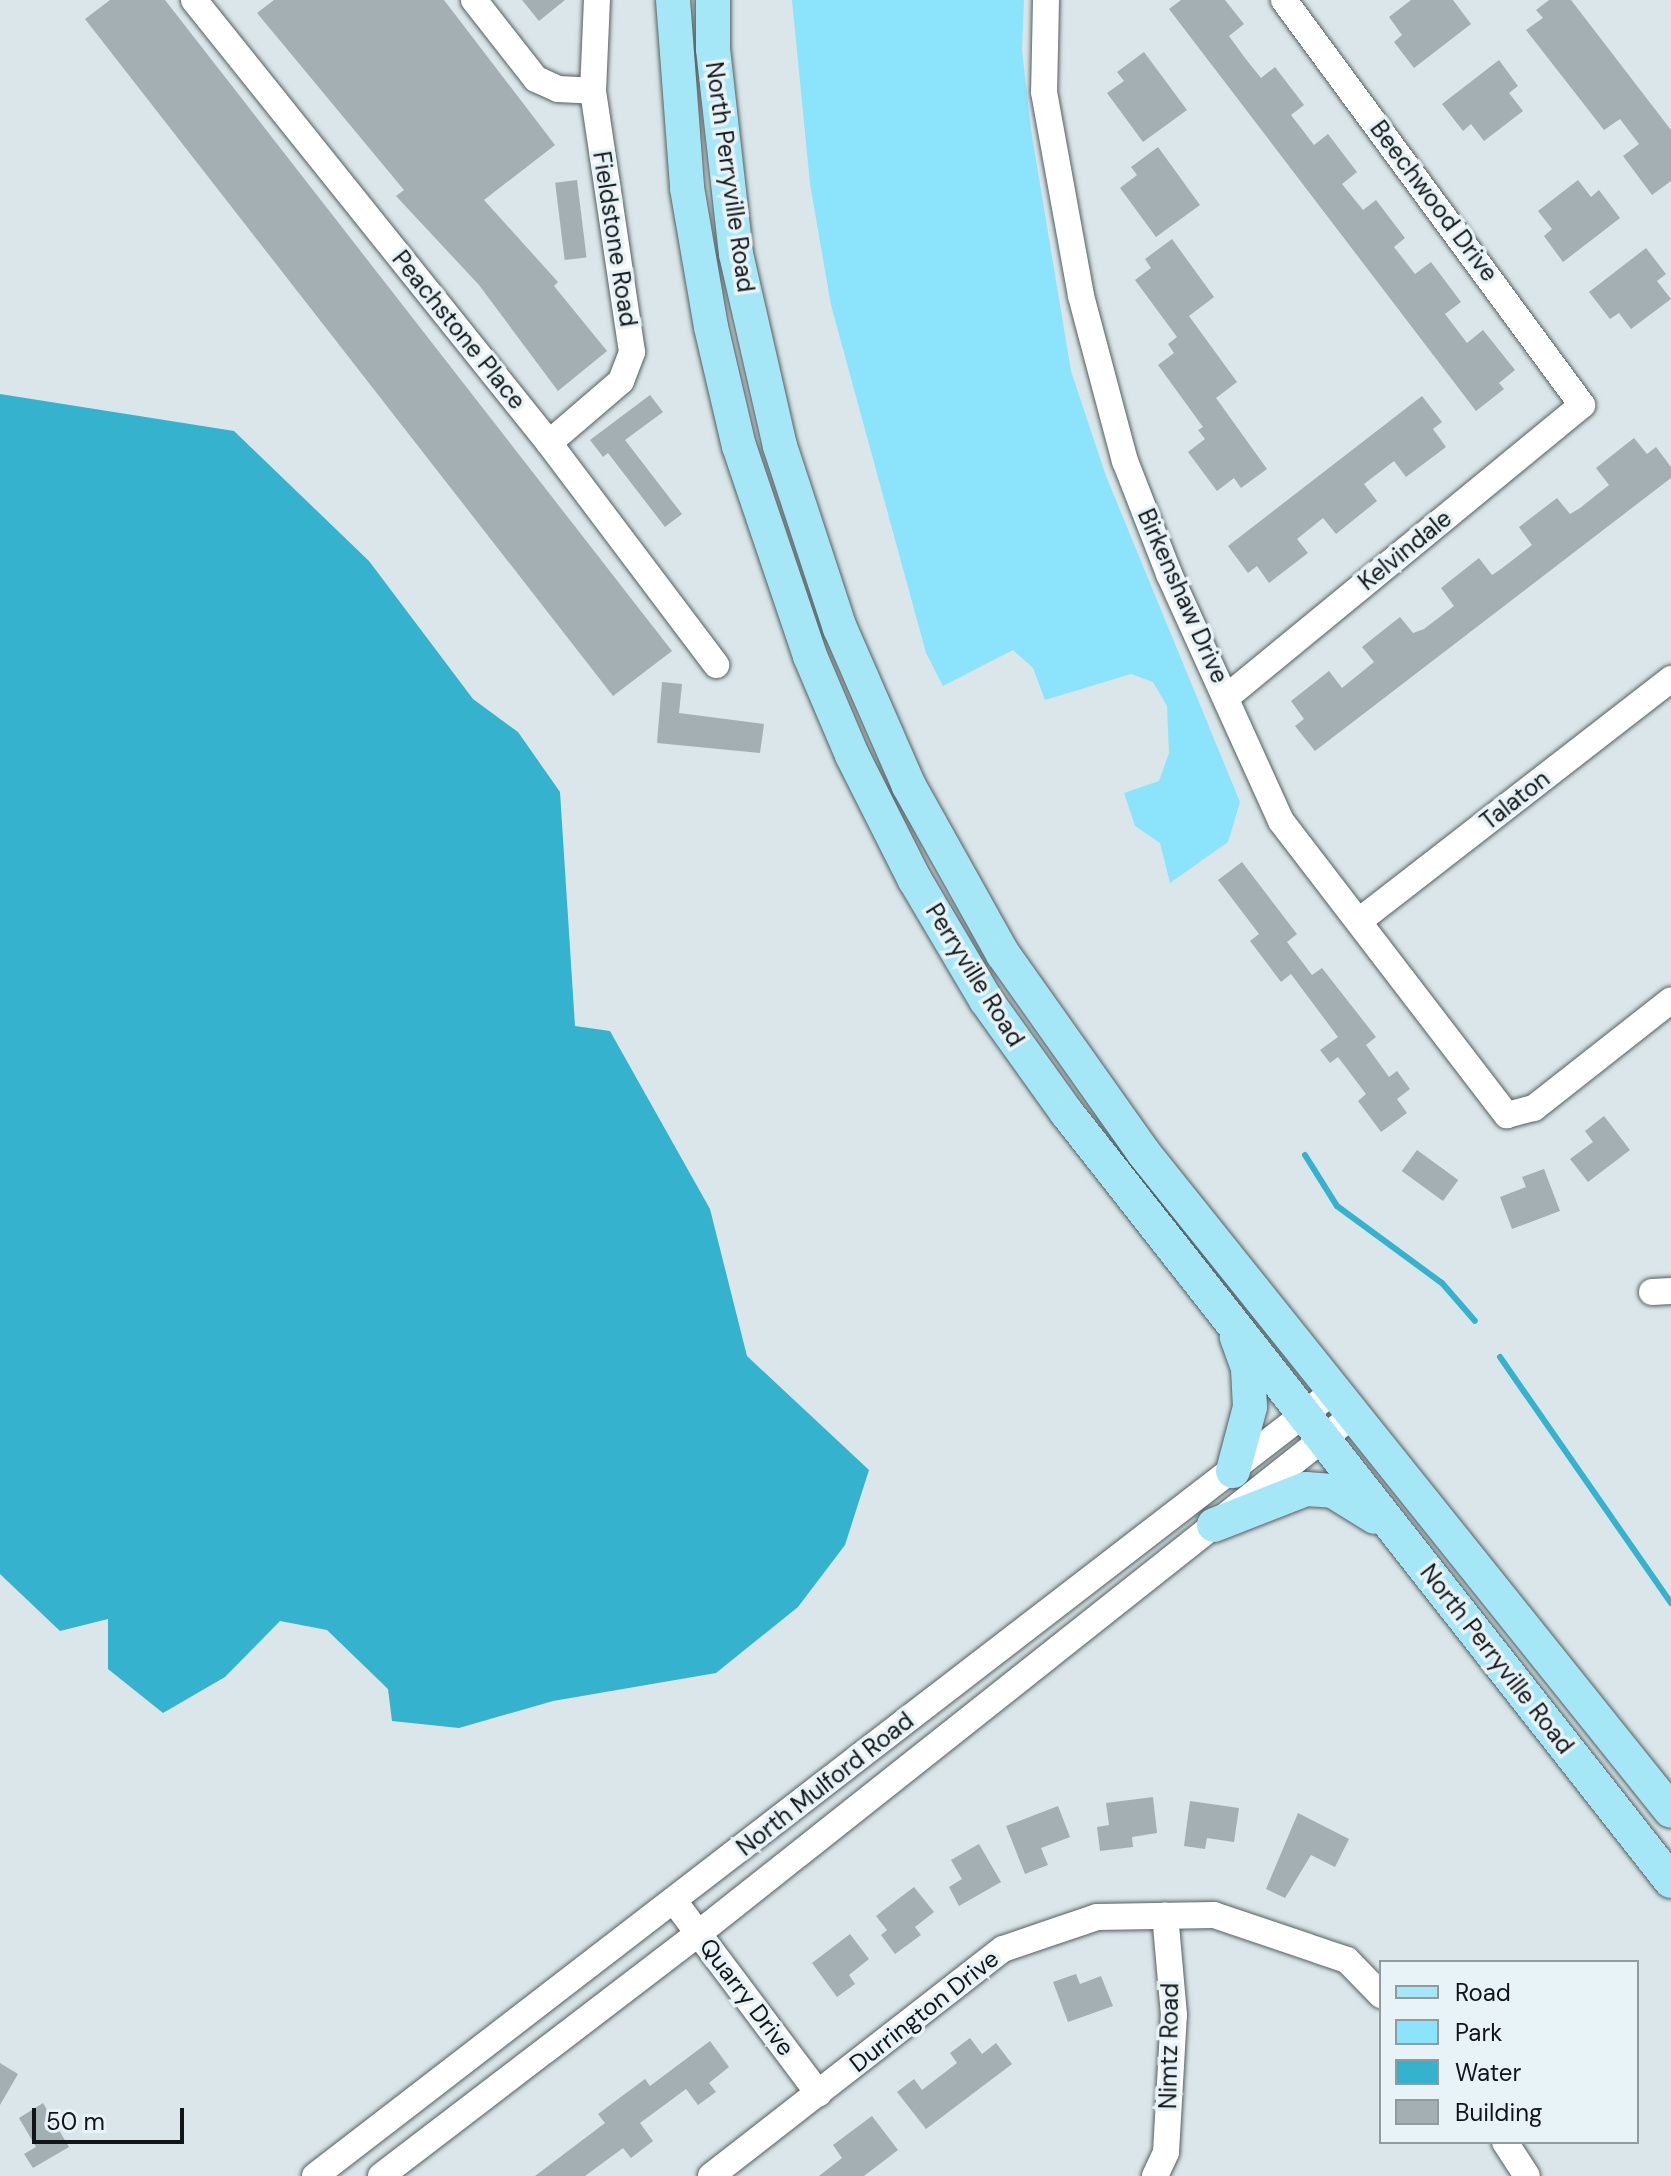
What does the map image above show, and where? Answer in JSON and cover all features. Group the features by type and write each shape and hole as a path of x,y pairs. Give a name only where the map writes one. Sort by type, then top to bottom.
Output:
{"main road":[{"name":"North Perryville Road","path":"673,0 687,188 711,327 739,446"},
{"name":"North Perryville Road","path":"713,0 713,49 736,254 780,446"},
{"name":"Perryville Road","path":"739,446 810,656 852,755 915,880 986,1000 1067,1113 1314,1426"},
{"name":"Perryville Road","path":"780,446 840,628 909,786 1003,954 1143,1152 1343,1403"},
{"path":"1231,1322 1248,1368 1250,1407 1233,1471"},
{"name":"North Perryville Road","path":"1343,1403 1671,1811"},
{"name":"North Perryville Road","path":"1314,1426 1671,1881"},
{"path":"1214,1525 1306,1489 1333,1491 1397,1533"}],"street":[{"name":"Peachstone Place","path":"194,0 549,443 716,665"},
{"path":"474,0 536,79 558,89 593,91"},
{"name":"Fieldstone Road","path":"549,443 621,381 632,352 593,91 597,0"},
{"name":"Birkenshaw Drive","path":"1046,0 1044,92 1081,296 1125,461 1169,574 1228,696 1281,821 1507,1115 1534,1108 1671,1000"},
{"name":"Beechwood Drive","path":"1284,0 1582,405"},
{"name":"Kelvindale","path":"1228,696 1582,405"},
{"name":"Talaton","path":"1359,921 1671,679"},
{"name":"North Mulford Road","path":"381,2176 699,1933 1214,1525 1314,1426 1343,1403"},
{"name":"North Mulford Road","path":"315,2176 1233,1471 1314,1426"},
{"name":"Quarry Drive","path":"674,1901 819,2094"},
{"name":"Nimtz Road","path":"1155,2176 1166,2152 1174,2015 1165,1915"},
{"name":"Durrington Drive","path":"711,2176 1003,1949 1097,1917 1214,1915 1347,1960 1379,1993"},
{"path":"1506,2144 1527,2176"}],"green space":[{"path":"792,0 1024,0 1022,50 1031,130 1071,371 1106,476 1240,802 1228,842 1170,883 1160,843 1135,826 1124,793 1159,781 1169,753 1167,706 1153,682 1131,674 1045,700 1033,668 1013,650 943,686 926,653 831,305 810,184"}],"water":[{"path":"0,394 234,431 369,561 473,699 518,732 560,792 575,1026 610,1031 710,1209 747,1356 869,1470 845,1545 798,1607 716,1673 553,1701 459,1728 392,1721 388,1689 327,1630 280,1621 225,1677 163,1713 108,1669 108,1619 60,1631 0,1574"}],"building":[{"path":"110,0 165,0 672,651 613,696 85,19"},
{"path":"274,0 444,0 555,145 484,200 558,282 554,286 607,351 558,391 479,285 396,196 404,190 257,13"},
{"path":"522,0 565,0 539,21"},
{"path":"1181,0 1225,0 1244,24 1229,36 1245,58 1261,78 1275,67 1304,105 1291,115 1314,145 1328,134 1357,172 1342,184 1363,210 1376,200 1405,238 1394,247 1415,274 1431,262 1461,302 1445,314 1467,343 1483,330 1515,370 1499,383 1504,389 1476,411 1169,9"},
{"path":"1411,0 1453,0 1471,24 1414,68 1394,42 1402,35 1389,17"},
{"path":"1549,0 1571,0 1671,130 1671,181 1652,195 1623,156 1639,144 1620,119 1604,130 1526,30 1543,18 1536,10"},
{"path":"1144,52 1187,110 1143,142 1107,93 1124,81 1117,72"},
{"path":"1499,60 1518,86 1509,93 1523,111 1484,141 1471,124 1463,131 1442,104"},
{"path":"1158,147 1200,205 1156,237 1120,188 1137,175 1131,167"},
{"path":"577,180 587,257 565,260 555,183"},
{"path":"1578,180 1591,197 1599,190 1620,218 1563,262 1544,236 1552,229 1538,211"},
{"path":"1172,239 1214,297 1189,316 1237,382 1216,398 1267,469 1241,488 1234,478 1217,491 1188,452 1205,439 1198,430 1203,427 1158,365 1174,353 1168,344 1177,337 1135,280 1151,268 1145,259"},
{"path":"1646,248 1666,274 1657,281 1671,299 1631,329 1619,313 1610,319 1589,292"},
{"path":"650,395 663,412 625,440 682,514 665,527 608,453 603,457 590,440"},
{"path":"1422,396 1442,422 1433,429 1446,447 1406,477 1394,461 1364,484 1377,501 1336,534 1323,518 1297,539 1308,553 1269,583 1257,566 1248,573 1228,546"},
{"path":"1634,438 1647,454 1656,447 1671,467 1671,478 1315,751 1295,726 1304,719 1291,701 1329,671 1342,688 1374,662 1362,647 1400,617 1413,633 1424,629 1454,606 1441,588 1479,558 1492,575 1532,545 1519,527 1557,498 1570,514 1580,508 1609,485 1596,468"},
{"path":"662,682 682,684 679,713 764,724 760,753 657,743"},
{"path":"1242,862 1297,934 1287,942 1312,975 1322,968 1376,1037 1366,1045 1389,1077 1397,1071 1410,1089 1397,1099 1407,1113 1381,1132 1358,1101 1366,1094 1338,1057 1330,1063 1320,1050 1338,1037 1291,974 1281,982 1250,941 1259,934 1218,880"},
{"path":"1604,1116 1630,1150 1588,1182 1570,1159 1593,1142 1585,1131"},
{"path":"1417,1150 1458,1180 1443,1201 1402,1171"},
{"path":"1544,1169 1560,1211 1512,1229 1500,1197 1526,1187 1522,1177"},
{"path":"1153,1797 1157,1833 1132,1837 1133,1847 1100,1851 1097,1827 1109,1825 1106,1803"},
{"path":"1190,1801 1239,1808 1234,1842 1207,1838 1205,1849 1184,1846"},
{"path":"1058,1806 1070,1837 1041,1848 1048,1865 1025,1874 1006,1826"},
{"path":"1298,1813 1349,1839 1335,1867 1311,1855 1285,1898 1266,1889"},
{"path":"979,1844 1001,1882 959,1906 949,1887 962,1879 951,1860"},
{"path":"914,1887 934,1912 915,1927 921,1935 895,1954 881,1935 887,1930 876,1916"},
{"path":"850,1934 869,1959 849,1975 855,1984 837,1997 812,1963"},
{"path":"1076,1974 1080,1984 1101,1976 1113,2006 1068,2022 1053,1982"},
{"path":"970,2038 982,2054 996,2043 1012,2064 926,2129 897,2092 914,2079 922,2090 957,2063 950,2053"},
{"path":"710,2041 729,2067 709,2083 716,2092 698,2105 686,2089 640,2123 653,2141 631,2158 623,2148 585,2176 535,2176 605,2123 598,2114 645,2079 650,2086"},
{"path":"0,2063 18,2074 0,2105"},
{"path":"43,2103 69,2147 33,2168 24,2154 36,2147 19,2118"},
{"path":"872,2116 898,2150 864,2176 819,2176 842,2158 833,2145"}],"waterway":[{"path":"1305,1155 1337,1206 1442,1283 1475,1321"},
{"path":"1500,1357 1671,1603"}]}
